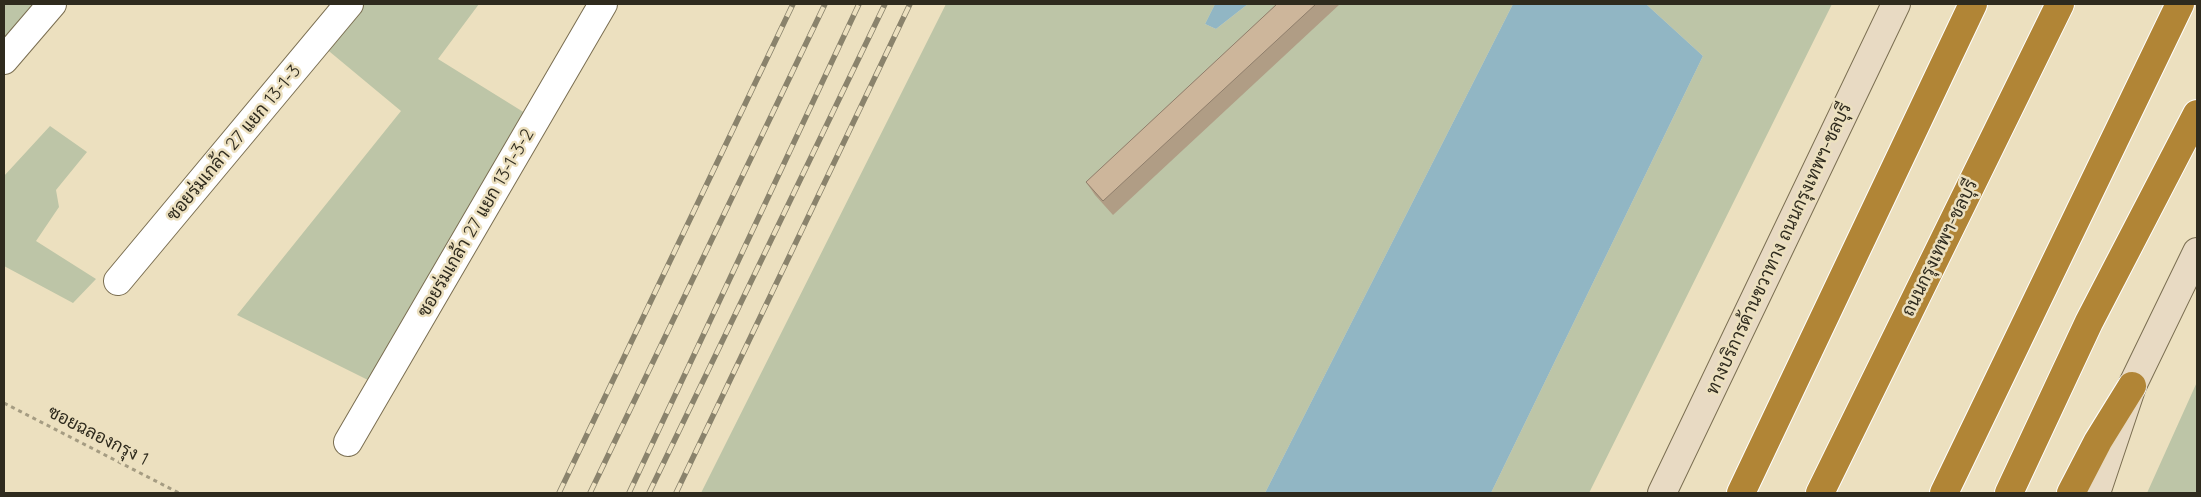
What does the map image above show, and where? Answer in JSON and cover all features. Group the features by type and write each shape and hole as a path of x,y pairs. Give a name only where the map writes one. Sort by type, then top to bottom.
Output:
{"highway":[{"path":"1741,493 1973,4"},
{"name":"ถนนกรุงเทพฯ-ชลบุรี","path":"1820,493 2060,4"},
{"path":"1944,493 2180,4"},
{"path":"2009,493 2089,322 2197,114"},
{"path":"2071,493 2098,441 2132,386"}],"main road":[{"name":"ทางบริการด้านขวาทาง ถนนกรุงเทพฯ-ชลบุรี","path":"1662,493 1896,4"},
{"path":"2096,493 2132,386 2197,252"}],"street":[{"path":"4,60 52,4"},
{"name":"ซอยร่มเกล้า 27 แยก 13-1-3","path":"118,281 349,4"},
{"name":"ซอยร่มเกล้า 27 แยก 13-1-3-2","path":"348,442 603,4"}],"path":[{"name":"ซอยฉลองกรุง 1","path":"4,404 179,493"}],"green space":[{"path":"4,4 41,4 4,48"},
{"path":"360,4 479,4 438,59 525,113 370,381 237,315 401,111 324,47"},
{"path":"946,4 1215,4 1205,24 1216,29 1248,4 1513,4 1265,493 701,493"},
{"path":"1646,4 1832,4 1589,493 1491,493 1703,56"},
{"path":"50,126 87,152 56,190 59,207 36,241 96,279 73,303 4,266 4,176"},
{"path":"2197,382 2197,493 2147,493"}],"water":[{"path":"1215,4 1248,4 1216,29 1205,24"},
{"path":"1513,4 1646,4 1703,56 1491,493 1265,493"}],"building":[{"path":"1277,4 1316,4 1103,201 1086,182"}],"railway":[{"path":"559,493 793,4"},
{"path":"590,493 825,4"},
{"path":"629,493 859,4"},
{"path":"649,493 885,4"},
{"path":"676,493 910,4"}]}
